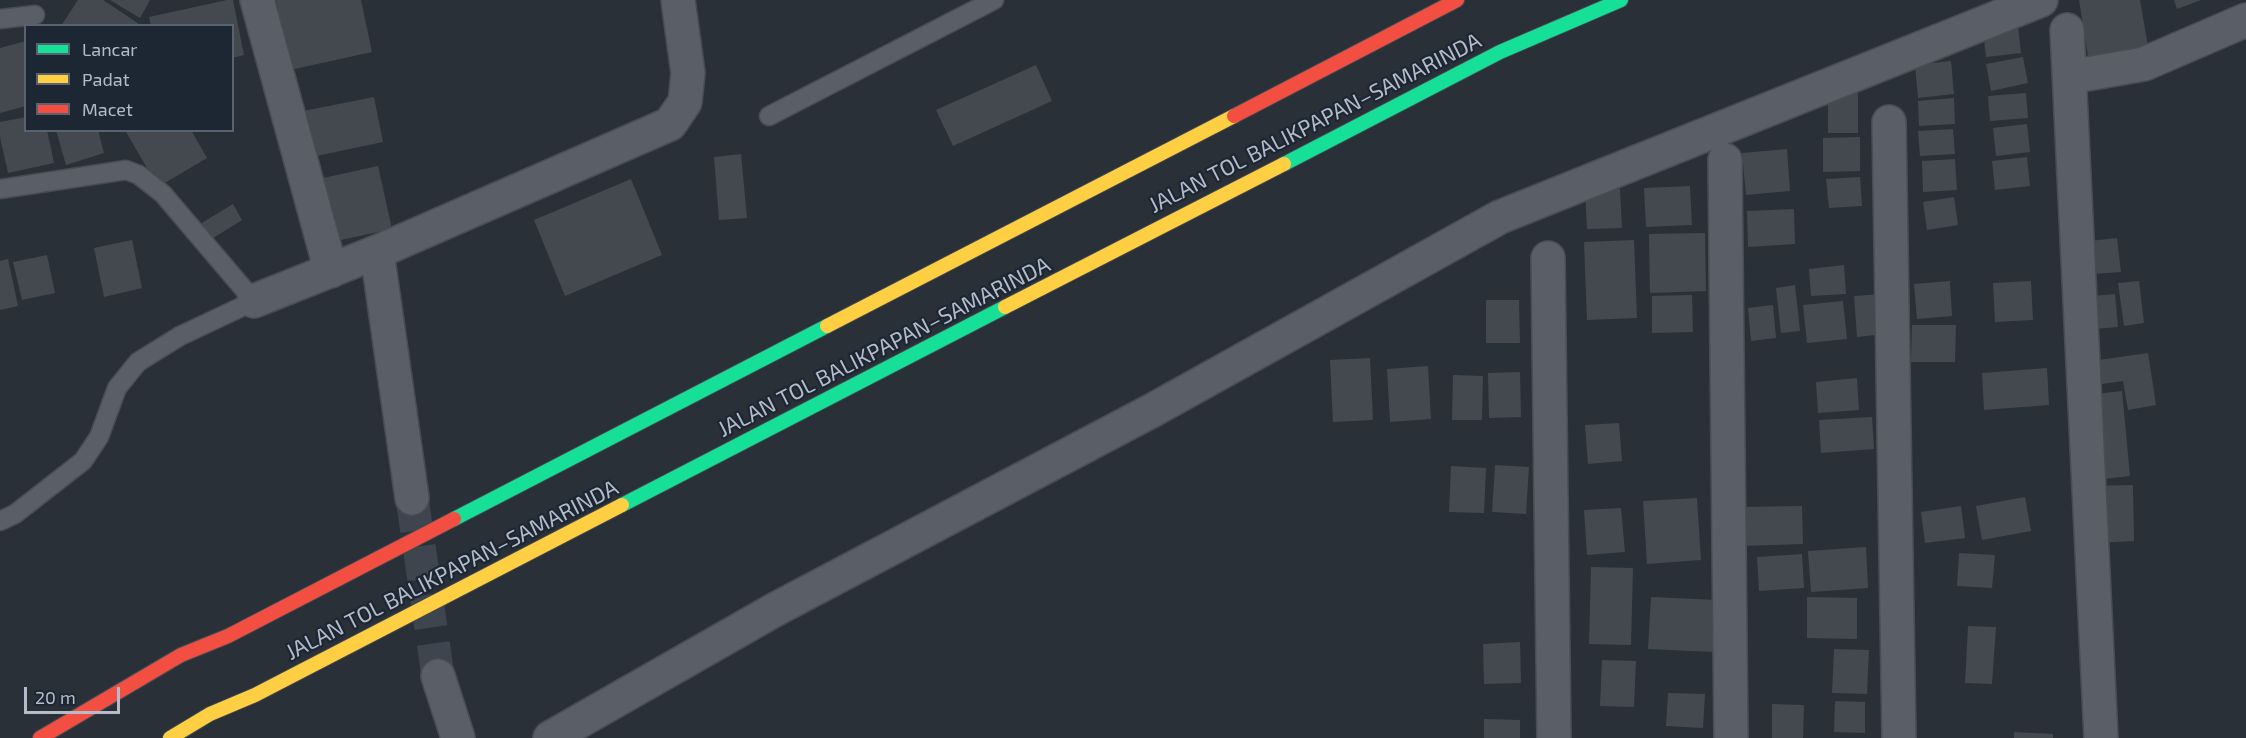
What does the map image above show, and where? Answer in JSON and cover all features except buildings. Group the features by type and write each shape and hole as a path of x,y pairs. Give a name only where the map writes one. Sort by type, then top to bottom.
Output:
{"highway":[{"name":"JALAN TOL BALIKPAPAN–SAMARINDA","path":"40,738 181,656 228,636 1457,0"},
{"name":"JALAN TOL BALIKPAPAN–SAMARINDA","path":"170,738 210,714 265,690 1489,57 1621,0"}],"street":[{"path":"257,0 331,271"},
{"path":"254,301 377,252 670,124 685,102 688,73 678,0"},
{"path":"549,738 776,609 1153,410 1500,218 2041,0"},
{"path":"2070,77 2144,64 2246,20"},
{"path":"2067,30 2101,738"},
{"path":"1889,122 1899,738"},
{"path":"1725,160 1731,738"},
{"path":"377,252 412,498"},
{"path":"1548,258 1554,738"},
{"path":"438,676 458,738"}],"lane":[{"path":"769,116 994,0"},
{"path":"0,19 35,15"},
{"path":"0,189 126,171 139,175 163,194 254,301 180,336 138,362 117,388 99,437 83,461 15,514 0,521"}],"tunnel":[{"path":"412,498 438,676"}],"traffic: fast":[{"path":"1284,164 1500,52 1621,0"},
{"path":"622,505 1005,307"},
{"path":"454,519 827,326"}],"traffic: slow":[{"path":"827,326 1234,116"},
{"path":"1005,307 1284,164"},
{"path":"170,738 210,714 255,695 622,505"}],"traffic: jam":[{"path":"1234,116 1457,0"},
{"path":"40,738 181,655 228,636 454,519"}]}
